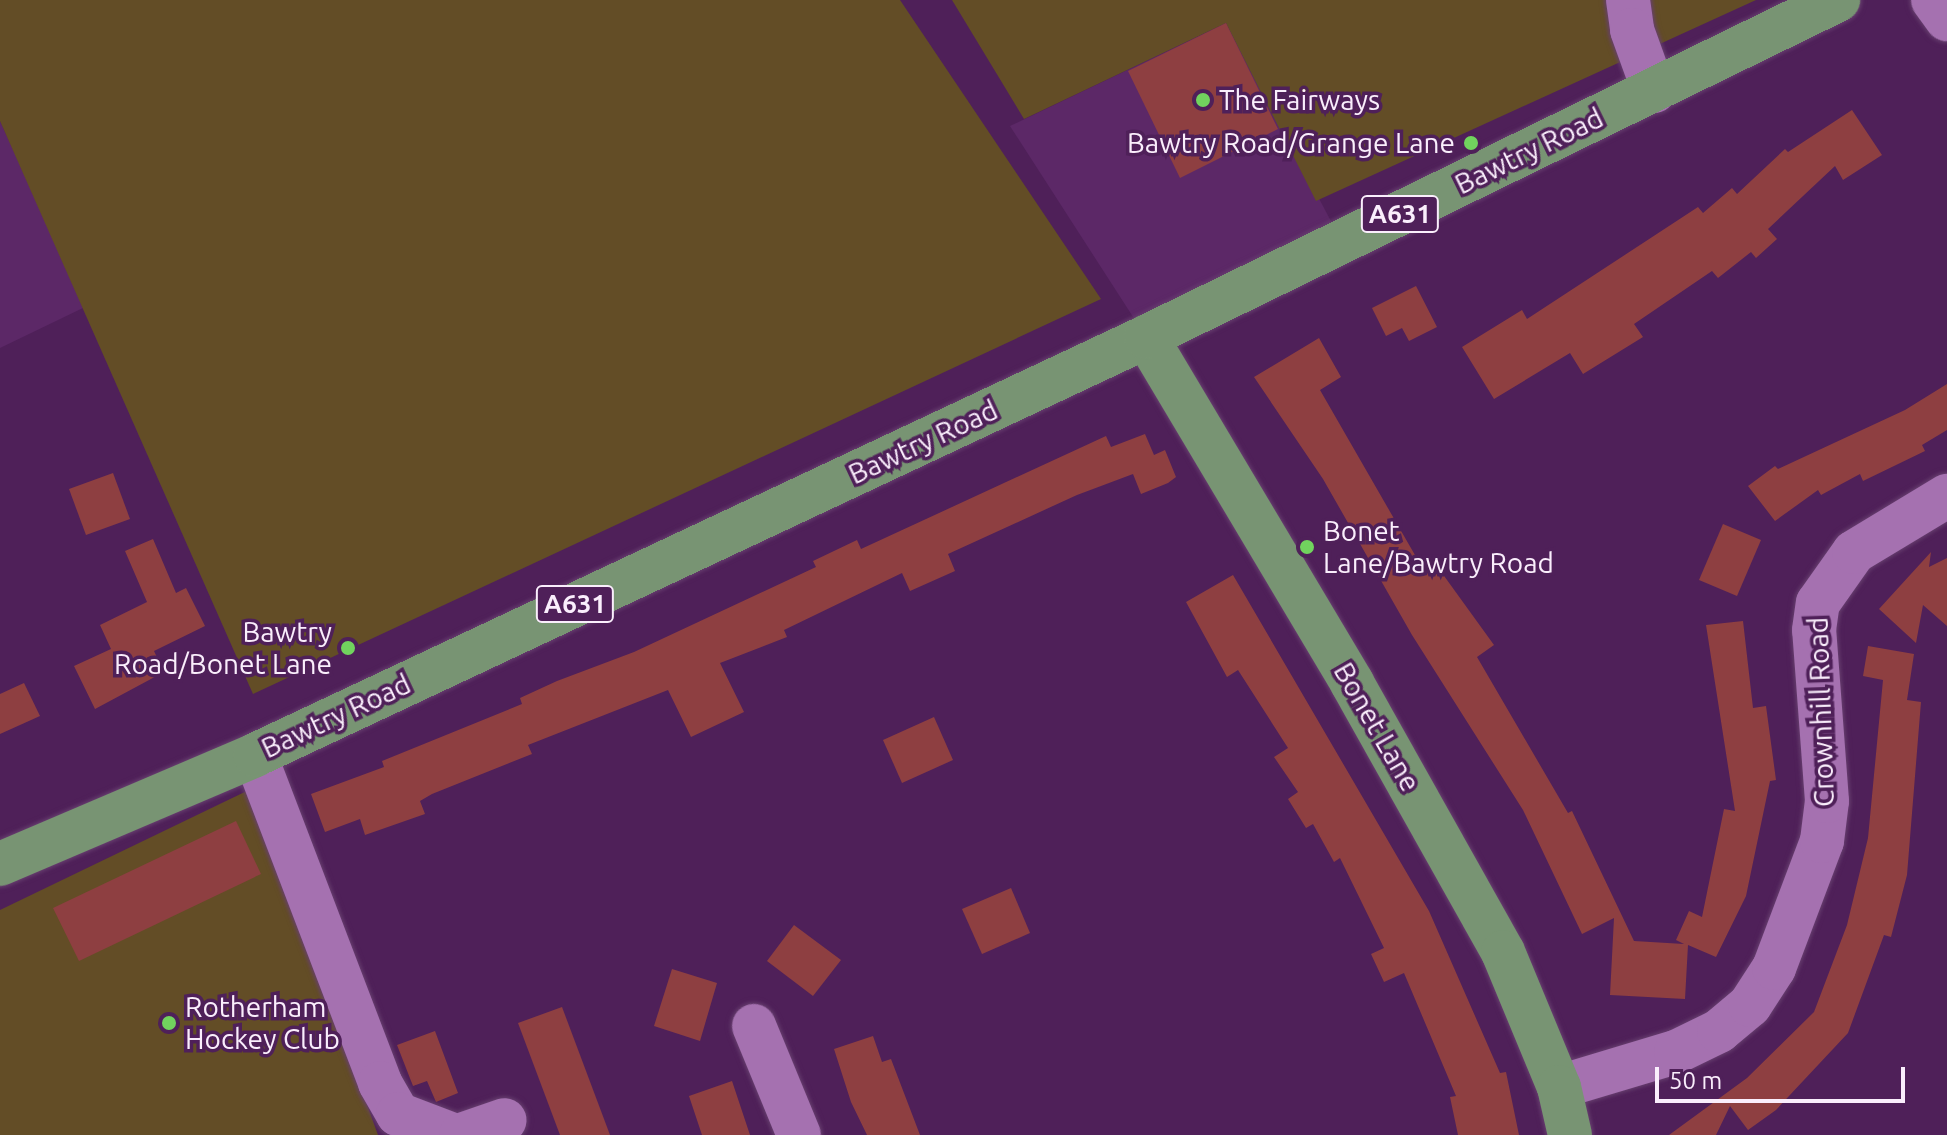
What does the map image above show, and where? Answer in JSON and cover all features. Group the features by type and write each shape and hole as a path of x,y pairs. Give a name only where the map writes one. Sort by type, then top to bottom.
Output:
{"main road":[{"name":"Bawtry Road","path":"0,864 255,755 1146,337 1838,0"},
{"name":"Bonet Lane","path":"1146,337 1461,873 1503,952 1559,1087 1570,1135"}],"street":[{"path":"1628,0 1632,30 1654,91"},
{"path":"1933,0 1947,19"},
{"name":"Crownhill Road","path":"1559,1087 1676,1052 1719,1031 1750,1005 1774,968 1822,841 1827,801 1814,630 1818,603 1854,552 1947,496"},
{"path":"255,755 380,1083 398,1114 453,1135"},
{"path":"754,1026 799,1135"},
{"path":"461,1135 505,1120"}],"shaded area":[{"path":"0,0 900,0 1101,299 253,694 0,121"},
{"path":"952,0 1756,0 1316,201 1226,23 1024,119"},
{"path":"1226,23 1342,242 1146,337 1010,126"},
{"path":"0,121 85,307 0,348"},
{"name":"Rotherham Hockey Club","path":"253,788 378,1135 0,1135 0,910"}],"building":[{"name":"The Fairways","path":"1226,23 1278,129 1180,178 1128,71"},
{"path":"1852,110 1882,155 1843,180 1835,166 1768,229 1777,239 1756,258 1751,252 1718,278 1712,271 1634,324 1643,337 1583,374 1570,353 1494,399 1462,347 1522,310 1527,319 1698,207 1703,213 1732,188 1737,194 1785,149 1788,152"},
{"path":"1416,286 1437,327 1409,341 1402,328 1386,336 1372,308"},
{"path":"1319,338 1341,377 1320,390 1423,569 1434,562 1494,645 1477,657 1568,813 1572,811 1634,941 1684,944 1676,940 1689,911 1702,917 1724,809 1735,811 1706,625 1743,621 1753,708 1766,706 1776,780 1770,781 1746,896 1716,957 1688,945 1685,999 1610,995 1614,918 1582,934 1523,810 1412,635 1323,479 1254,377"},
{"path":"1947,384 1947,430 1922,445 1925,451 1863,481 1860,474 1821,495 1818,490 1775,521 1748,486 1775,466 1778,469 1905,410"},
{"path":"1145,434 1154,455 1165,450 1176,477 1168,483 1141,494 1133,474 1077,495 948,554 955,571 910,591 902,573 784,630 787,637 720,663 744,712 691,737 668,690 528,745 532,754 420,801 425,814 365,835 360,819 325,832 311,794 384,767 382,761 522,704 520,698 557,681 634,652 816,567 813,561 857,540 861,549 1106,436 1111,447"},
{"path":"113,473 130,519 86,535 69,489"},
{"path":"1723,524 1761,540 1737,596 1699,580"},
{"path":"153,539 176,593 186,588 205,626 154,651 164,672 95,709 74,666 111,649 100,625 147,602 125,551"},
{"path":"1931,552 1929,567 1947,558 1947,626 1923,605 1916,643 1879,609"},
{"path":"1233,575 1429,911 1500,1073 1506,1072 1519,1135 1458,1135 1450,1097 1456,1096 1404,973 1384,982 1371,954 1384,948 1340,858 1334,862 1313,824 1306,828 1288,799 1298,792 1274,757 1288,748 1238,670 1227,677 1186,602"},
{"path":"1868,646 1914,654 1907,700 1921,702 1907,875 1891,937 1884,935 1848,1033 1776,1110 1748,1130 1730,1106 1716,1135 1669,1135 1747,1078 1814,1012 1847,925 1868,838 1883,680 1863,676"},
{"path":"24,683 40,716 0,734 0,694"},
{"path":"934,717 953,760 902,783 883,740"},
{"path":"236,821 261,874 79,961 53,908"},
{"path":"1011,888 1030,933 982,954 962,909"},
{"path":"794,925 841,960 813,996 767,961"},
{"path":"672,969 717,983 700,1041 654,1026"},
{"path":"562,1007 610,1135 560,1135 518,1023"},
{"path":"435,1031 458,1093 436,1102 427,1081 413,1086 397,1045"},
{"path":"873,1036 882,1062 891,1059 920,1135 867,1135 851,1102 834,1049"},
{"path":"732,1081 750,1135 702,1135 689,1096"}],"place":[{"name":"The Fairways","path":"1203,100"},
{"name":"Bawtry Road/Grange Lane","path":"1471,143"},
{"name":"Bonet Lane/Bawtry Road","path":"1307,547"},
{"name":"Bawtry Road/Bonet Lane","path":"348,648"},
{"name":"Rotherham Hockey Club","path":"169,1023"}]}
